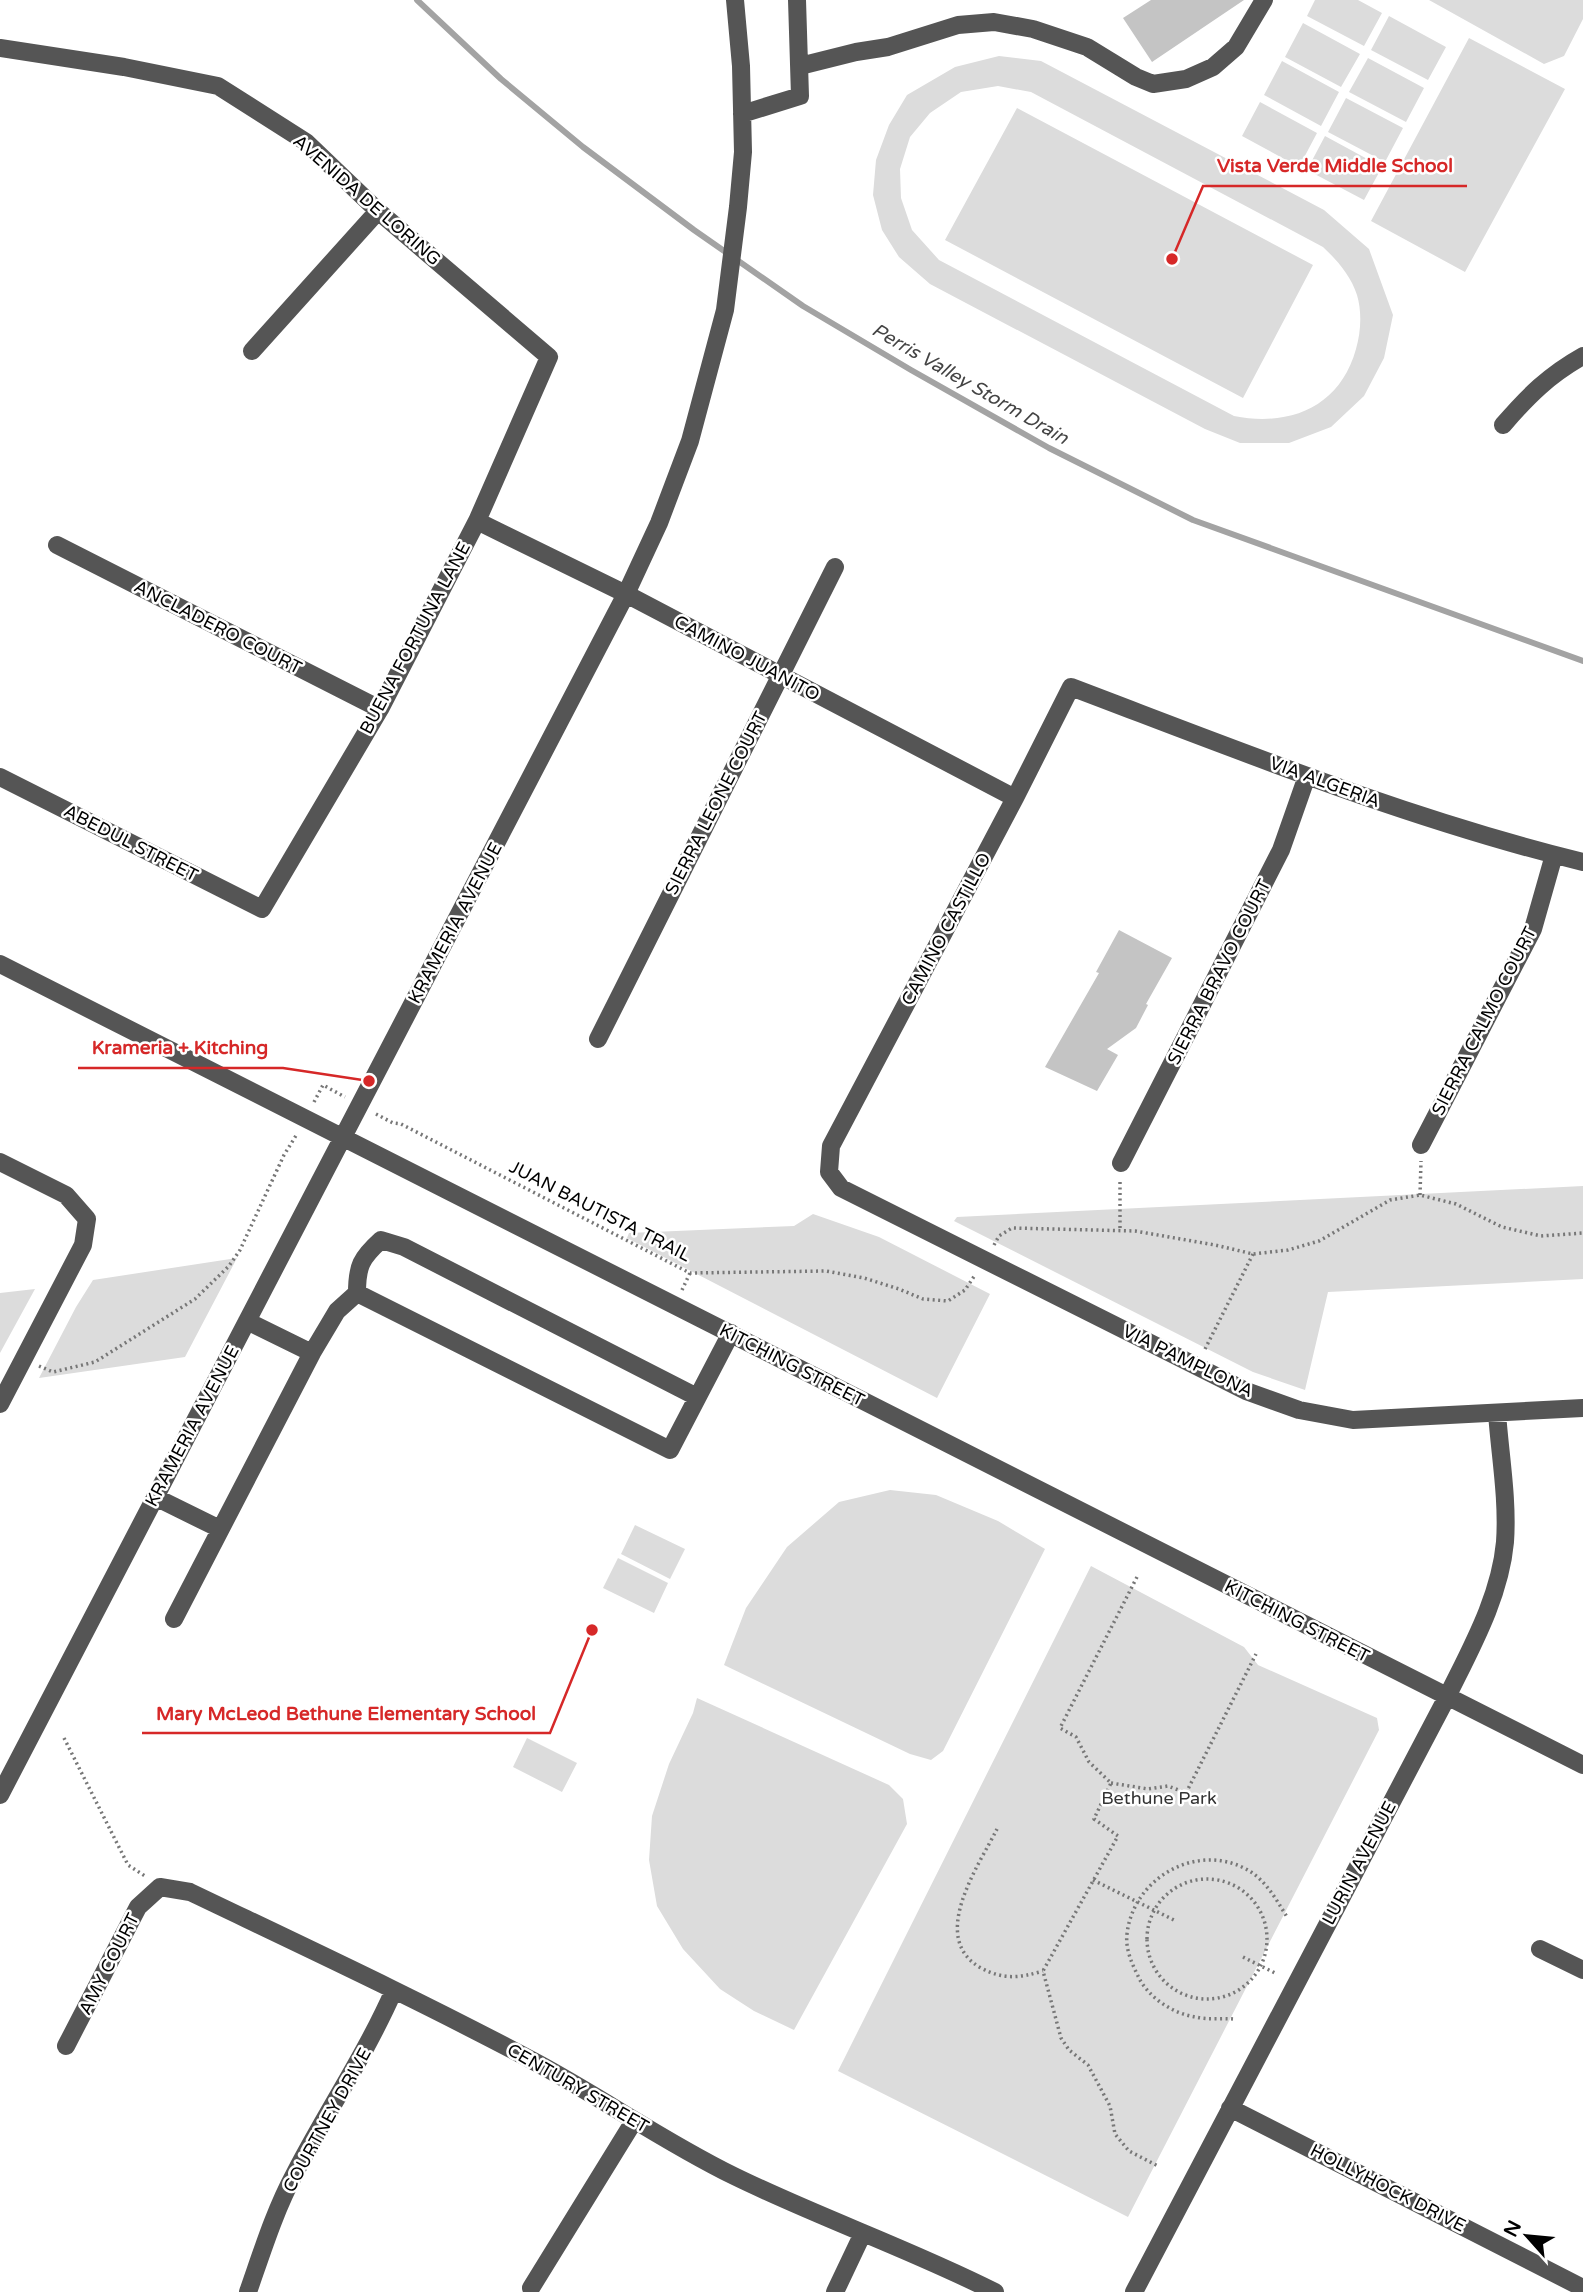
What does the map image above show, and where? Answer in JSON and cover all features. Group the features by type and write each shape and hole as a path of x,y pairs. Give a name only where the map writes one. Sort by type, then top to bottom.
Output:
{"street":[{"name":"KRAMERIA AVENUE","path":"0,1796 626,594 659,523 690,441 725,310 743,152 741,66 735,0"},
{"path":"742,114 800,96 797,0"},
{"path":"800,66 888,47 958,25 995,22 1033,29 1087,47 1136,77 1153,84 1175,81 1186,79 1213,66 1236,47 1264,0"},
{"name":"AVENIDA DE LORING","path":"0,48 124,67 218,86 306,142 378,211 549,357"},
{"path":"252,351 378,211"},
{"path":"1503,425 1528,396 1557,370 1583,356"},
{"name":"BUENA FORTUNA LANE","path":"262,909 380,709 477,521 549,357"},
{"name":"CAMINO JUANITO","path":"477,521 626,594 1015,798"},
{"name":"ANCLADERO COURT","path":"57,545 380,709"},
{"name":"SIERRA LEONE COURT","path":"598,1039 835,567"},
{"name":"CAMINO CASTILLO","path":"830,1172 831,1146 1071,687"},
{"name":"VIA ALGERIA","path":"1071,687 1398,808 1583,862"},
{"name":"SIERRA BRAVO COURT","path":"1121,1163 1281,850 1307,776"},
{"name":"ABEDUL STREET","path":"0,777 262,909"},
{"name":"SIERRA CALMO COURT","path":"1421,1145 1533,929 1554,855"},
{"name":"KITCHING STREET","path":"0,964 1583,1765"},
{"path":"0,1162 66,1195 88,1219 83,1245 0,1404"},
{"name":"VIA PAMPLONA","path":"830,1172 841,1188 1246,1391 1299,1410 1353,1420 1583,1408"},
{"path":"174,1619 312,1353 337,1311 357,1293 357,1273 364,1255 381,1240 404,1247 697,1397"},
{"path":"357,1293 670,1450 730,1334"},
{"path":"247,1321 312,1353"},
{"name":"LURIN AVENUE","path":"1134,2292 1447,1698 1481,1627 1497,1581 1505,1542 1497,1413"},
{"path":"155,1497 220,1529"},
{"name":"CENTURY STREET","path":"160,1887 190,1892 394,1990 540,2064 688,2152 735,2176 945,2267 995,2292"},
{"name":"AMY COURT","path":"66,2046 138,1907 160,1887"},
{"path":"1540,1949 1583,1970"},
{"name":"COURTNEY DRIVE","path":"248,2292 293,2175 353,2073 394,1990"},
{"name":"HOLLYHOCK DRIVE","path":"1230,2108 1583,2288"},
{"path":"531,2288 634,2120"},
{"path":"835,2292 863,2233"}],"path":[{"name":"JUAN BAUTISTA TRAIL","path":"393,1123 401,1124 690,1273 826,1271 876,1282 923,1299 948,1301 965,1290 999,1236 1012,1228 1120,1230 1215,1245 1253,1255 1289,1250 1319,1241 1390,1200 1420,1195 1455,1204 1502,1227 1541,1236 1583,1233"},
{"path":"1420,1195 1421,1145"},
{"path":"23,1360 53,1372 94,1362 195,1299 229,1266 240,1250 284,1155"},
{"path":"1120,1230 1121,1163"},
{"path":"1196,1366 1253,1255"},
{"path":"1137,1577 1060,1728 1076,1737 1090,1762 1111,1783 1148,1789 1168,1786 1186,1793 1256,1654"},
{"path":"64,1738 128,1865 160,1887"},
{"path":"1111,1783 1094,1819 1118,1836 1043,1971 1061,2038 1069,2050 1088,2065 1110,2106 1115,2134 1129,2151 1158,2166"},
{"path":"996,1829 960,1902 957,1917 958,1942 973,1963 995,1975 1020,1977 1043,1971"},
{"path":"1233,2019 1195,2017 1170,2009 1146,1989 1131,1963 1126,1936 1137,1901 1156,1880 1184,1863 1216,1860 1245,1868 1258,1878 1271,1891 1287,1917"},
{"path":"1197,1879 1216,1879 1234,1885 1250,1896 1261,1911 1266,1929 1266,1948 1261,1965 1248,1983 1230,1995 1210,2000 1189,1997 1171,1988 1156,1972 1148,1953 1147,1932 1153,1911 1164,1896 1179,1885 1197,1879"},
{"path":"1094,1880 1174,1920"},
{"path":"1243,1956 1275,1973"}],"green space":[{"path":"1315,0 1358,0 1382,13 1364,46 1307,16"},
{"path":"1429,0 1583,0 1583,19 1564,56 1544,64"},
{"path":"1389,16 1446,47 1428,80 1371,50"},
{"path":"1303,23 1360,54 1341,87 1285,57"},
{"path":"1469,38 1565,89 1465,272 1371,221"},
{"path":"999,56 1041,61 1324,210 1369,249 1393,315 1384,358 1364,396 1331,427 1289,443 1240,443 1205,429 930,284 899,257 882,230 873,195 876,160 889,125 907,95 955,67","holes":["998,86 1031,92 1323,247 1333,257 1354,288 1359,302 1360,322 1358,342 1348,369 1325,399 1293,415 1255,419 1234,416 939,260 912,230 901,198 900,169 910,137 930,113 961,92"]},
{"path":"1368,58 1424,88 1406,122 1349,92"},
{"path":"1282,61 1339,92 1321,126 1264,95"},
{"path":"1346,98 1403,128 1385,162 1328,132"},
{"path":"1260,102 1317,133 1299,167 1242,136"},
{"path":"1017,108 1313,265 1243,398 945,240"},
{"path":"1325,136 1382,167 1364,200 1307,170"},
{"path":"1583,1186 1583,1279 1328,1292 1305,1390 1253,1372 954,1221 957,1217"},
{"path":"813,1214 879,1237 990,1294 937,1398 627,1238 629,1233 794,1226"},
{"path":"237,1258 185,1357 39,1378 93,1280"},
{"path":"35,1289 0,1353 0,1293"},
{"path":"890,1490 936,1495 998,1521 1045,1549 943,1751 931,1760 910,1754 724,1665 746,1608 787,1547 839,1502"},
{"path":"635,1525 685,1549 670,1579 621,1554"},
{"path":"618,1558 668,1583 654,1613 603,1588"},
{"name":"Bethune Park","path":"1091,1566 1244,1647 1258,1665 1377,1718 1379,1730 1128,2217 838,2071"},
{"path":"697,1698 889,1785 903,1799 907,1824 794,2030 754,2011 720,1989 683,1949 657,1906 649,1860 652,1816 669,1764 693,1713"},
{"path":"527,1738 577,1763 562,1792 513,1767"}],"building":[{"path":"1151,0 1244,0 1152,62 1123,18"},
{"path":"1119,930 1172,958 1136,1028 1107,1049 1118,1055 1097,1091 1045,1067 1099,973 1096,972"}],"waterway":[{"name":"Perris Valley Storm Drain","path":"417,0 501,79 583,147 694,230 803,306 911,370 1049,448 1193,520 1583,661"}],"place":[{"name":"Vista Verde Middle School","path":"1172,259"},
{"name":"Krameria + Kitching","path":"369,1081"},
{"name":"Mary McLeod Bethune Elementary School","path":"592,1630"}]}
